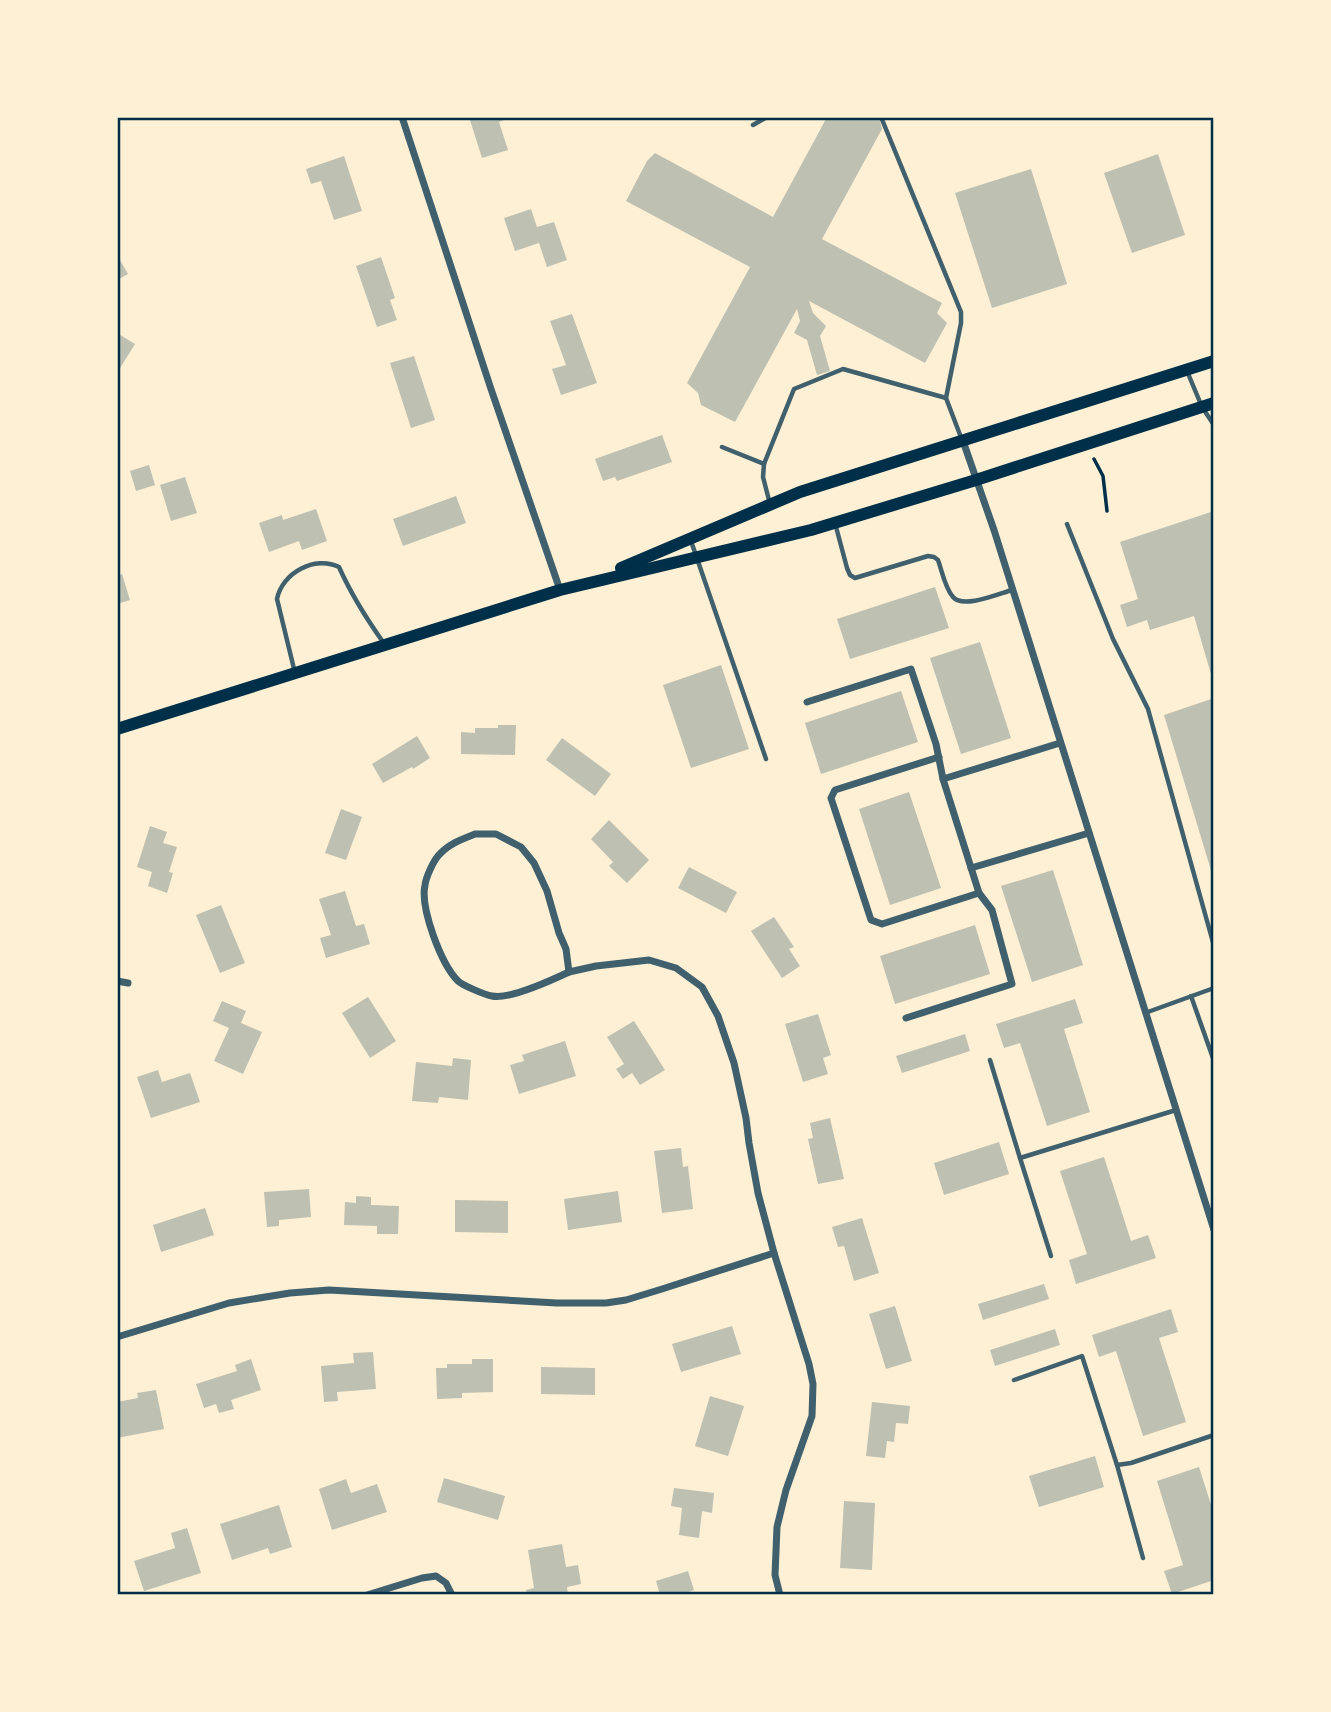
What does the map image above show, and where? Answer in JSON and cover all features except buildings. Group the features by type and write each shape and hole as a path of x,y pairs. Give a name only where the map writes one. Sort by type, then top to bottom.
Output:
{"main road":[{"path":"588,582 800,492 1214,361"},
{"path":"117,729 560,590 811,530 1208,405"}],"street":[{"path":"402,117 560,590"},
{"path":"962,440 1214,1230"},
{"path":"807,702 911,669 979,893 992,911 1012,984 906,1018"},
{"path":"943,779 1060,743"},
{"path":"939,757 835,790 831,799 871,920 883,923 979,893"},
{"path":"971,868 1089,833"},
{"path":"569,972 566,949 547,891 534,863 521,847 496,834 475,834 454,843 438,856 425,884 424,901 440,953 459,982 494,997 512,994 569,972 649,960 676,968 702,987 718,1016 734,1063 758,1193 813,1384 812,1416 786,1490 777,1527 775,1575 780,1595"},
{"path":"117,981 128,983"},
{"path":"117,1337 229,1303 279,1294 329,1290 557,1303 606,1303 650,1293 774,1253"},
{"path":"367,1595 436,1576 446,1583 452,1595"}],"lane":[{"path":"752,125 768,117"},
{"path":"881,117 961,312 946,398 962,440"},
{"path":"770,505 763,477 764,464 794,389 844,369 946,398"},
{"path":"1187,370 1208,405 1214,425"},
{"path":"722,447 764,464"},
{"path":"834,523 847,568 855,578 928,556 938,560 950,595 956,601 964,603 1012,590"},
{"path":"1067,524 1112,639 1147,709 1214,946"},
{"path":"690,539 766,759"},
{"path":"295,673 277,599 284,582 307,567 333,563 339,567 352,594 385,645"},
{"path":"1145,1013 1214,988"},
{"path":"1191,996 1214,1060"},
{"path":"990,1059 1051,1256"},
{"path":"1020,1158 1176,1110"},
{"path":"1014,1380 1082,1356 1143,1558"},
{"path":"1117,1465 1214,1435"}],"path":[{"path":"1094,459 1103,476 1107,511"}]}
